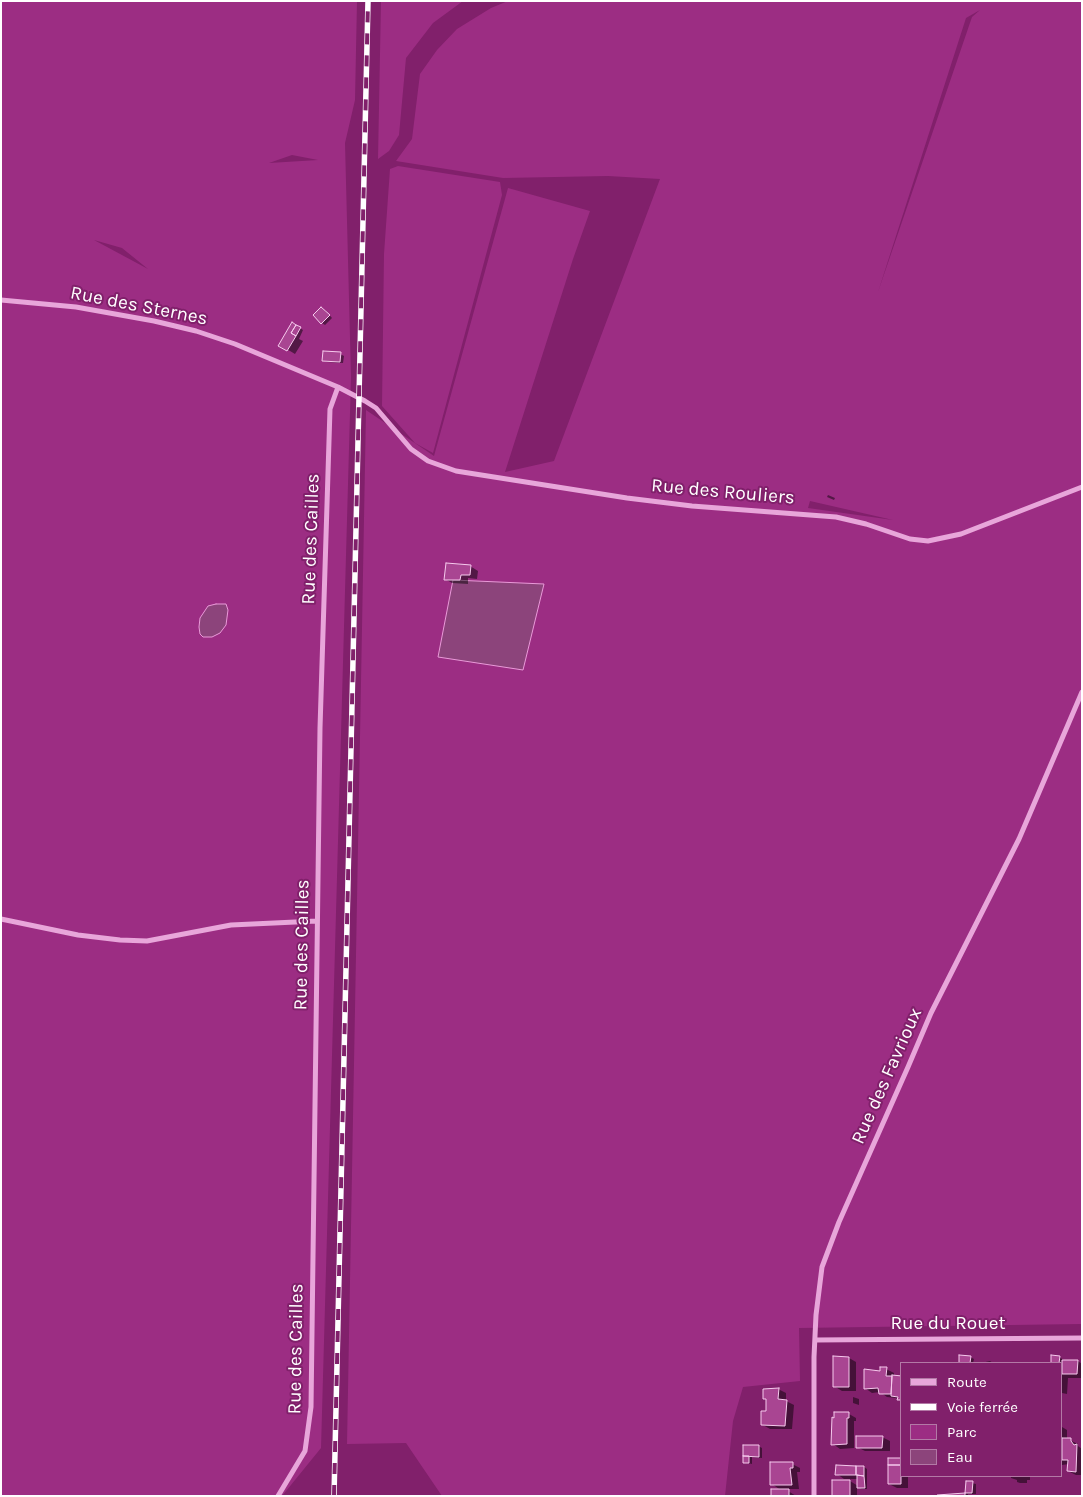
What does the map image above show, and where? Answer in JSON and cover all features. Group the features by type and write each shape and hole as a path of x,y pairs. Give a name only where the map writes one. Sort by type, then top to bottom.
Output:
{"street":[{"name":"Rue des Sternes","path":"1,300 76,307 154,320 196,330 235,344 338,387 376,408"},
{"name":"Rue des Cailles","path":"280,1493 305,1451 311,1407 320,728 330,409 338,387"},
{"name":"Rue des Rouliers","path":"376,408 411,449 428,461 456,471 627,498 692,506 836,517 866,524 910,539 928,541 961,534 1082,486"},
{"name":"Rue des Favrioux","path":"814,1496 815,1340 822,1267 839,1222 931,1013 1019,839 1082,692"},
{"path":"1,919 78,934 120,940 147,941 231,924 317,921"},
{"name":"Rue du Rouet","path":"815,1340 1082,1338"}],"green space":[{"path":"1,1 357,1 355,100 345,143 351,377 321,1448 282,1496 1,1496","holes":["292,155 318,160 269,163","94,240 122,248 148,269"]},
{"path":"381,1 463,1 433,23 406,58 399,135 389,151 378,159"},
{"path":"508,1 1082,1 1082,1324 799,1328 800,1381 743,1387 733,1421 725,1496 442,1496 406,1443 347,1444 366,410 434,456 508,188 590,211 505,472 554,461 660,179 608,176 503,178 396,161 412,139 420,74 437,50 457,29 491,8","holes":["980,10 972,17 878,292 966,18","810,501 893,520 808,508"]},
{"path":"398,166 500,182 502,195 433,453 415,443 382,406 384,254 390,169"}],"water":[{"path":"453,580 544,584 523,670 438,657"},
{"path":"226,604 228,610 226,625 220,633 212,637 203,637 200,634 200,618 208,606"}],"building":[{"path":"321,307 330,315 321,324 313,315"},
{"path":"292,322 296,325 291,333 296,336 287,351 278,346"},
{"path":"296,325 301,327 296,336 291,333"},
{"path":"323,351 341,352 340,362 322,361"},
{"path":"446,563 471,565 470,575 461,575 460,580 444,580"},
{"path":"959,1355 971,1356 970,1362 959,1362"},
{"path":"1051,1355 1060,1356 1059,1362 1051,1362"},
{"path":"833,1356 849,1357 849,1387 833,1387"},
{"path":"1062,1360 1078,1360 1077,1374 1063,1374"},
{"path":"880,1367 887,1367 886,1376 892,1376 891,1394 879,1394 878,1388 864,1389 864,1369 880,1371"},
{"path":"892,1375 900,1376 900,1400 897,1400 898,1397 891,1396"},
{"path":"779,1388 778,1399 787,1400 785,1426 761,1425 761,1411 766,1411 766,1399 763,1399 763,1389"},
{"path":"834,1412 849,1412 849,1418 847,1418 847,1444 831,1445 832,1417 834,1418"},
{"path":"856,1436 883,1436 882,1448 856,1448"},
{"path":"1063,1438 1071,1438 1074,1445 1077,1444 1076,1472 1067,1471 1068,1460 1063,1460"},
{"path":"743,1445 759,1445 759,1457 743,1456"},
{"path":"743,1456 749,1456 749,1463 743,1463"},
{"path":"888,1458 900,1458 900,1465 888,1465"},
{"path":"770,1462 793,1462 793,1468 790,1468 792,1485 770,1485"},
{"path":"836,1465 856,1466 856,1475 835,1475"},
{"path":"888,1465 900,1465 901,1484 888,1484"},
{"path":"856,1466 864,1466 864,1476 856,1475"},
{"path":"857,1475 864,1476 865,1488 857,1488"},
{"path":"832,1480 850,1480 850,1496 832,1496"},
{"path":"966,1481 973,1481 972,1493 965,1493"},
{"path":"771,1489 789,1489 789,1496 771,1496"},
{"path":"965,1493 965,1496 937,1496 937,1495"}],"railway":[{"path":"334,1496 368,1"}]}
